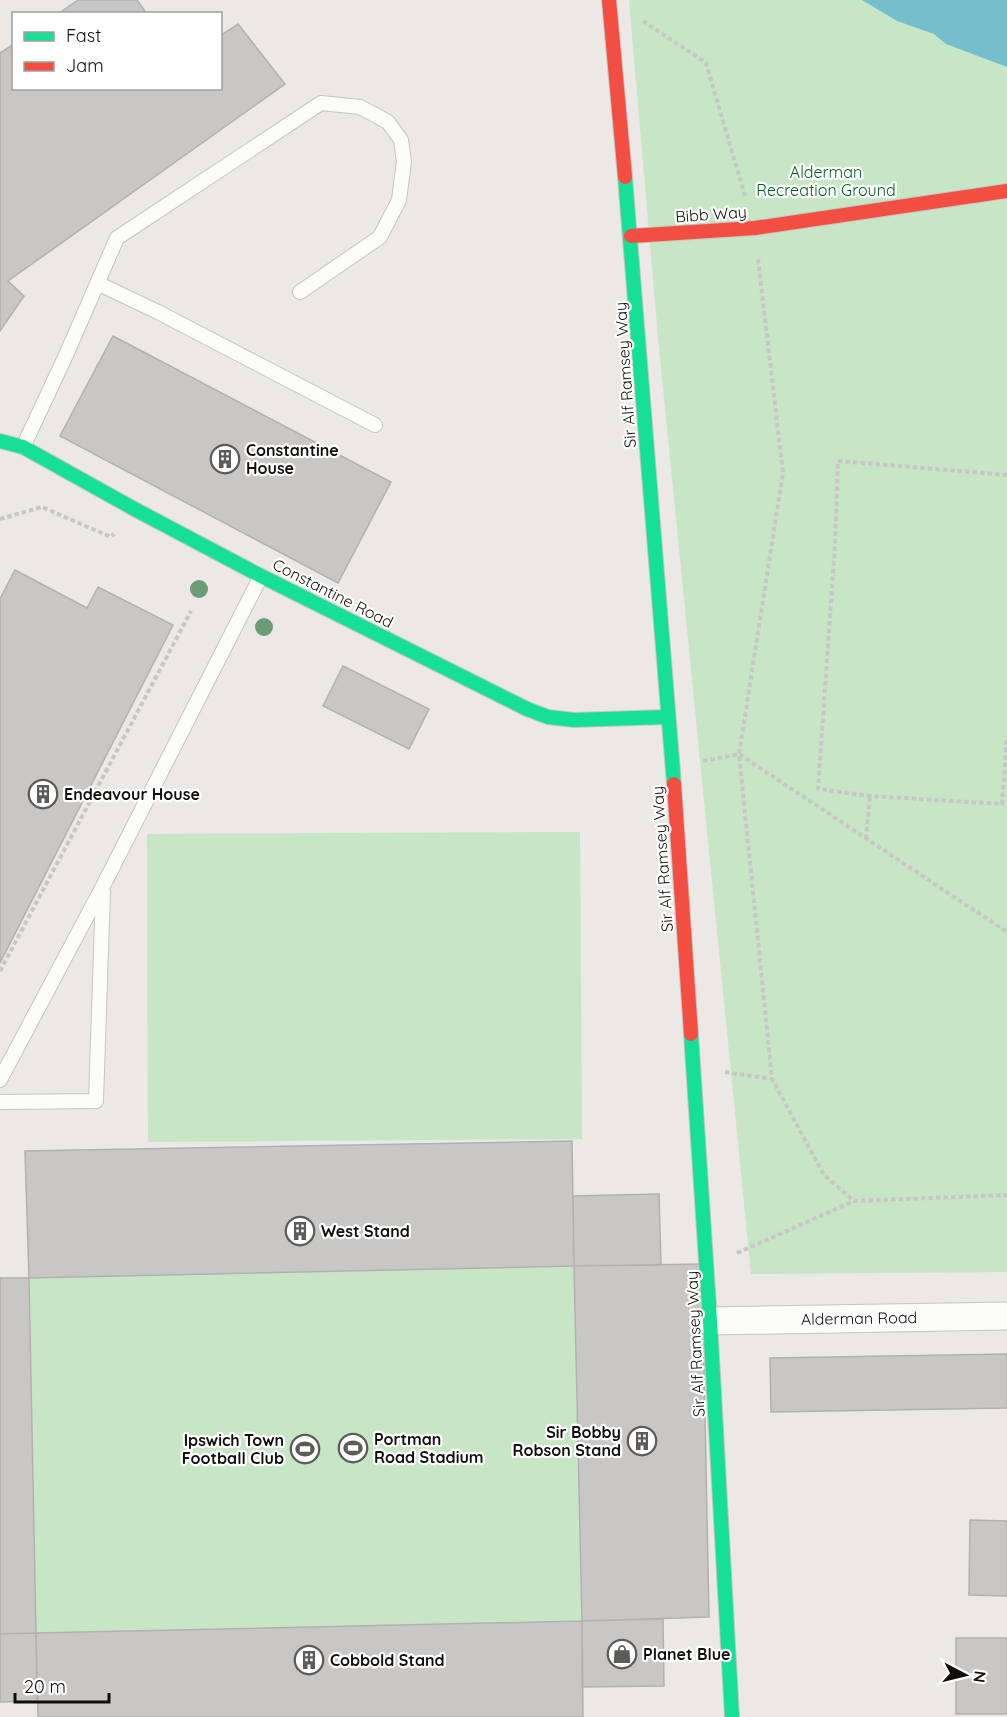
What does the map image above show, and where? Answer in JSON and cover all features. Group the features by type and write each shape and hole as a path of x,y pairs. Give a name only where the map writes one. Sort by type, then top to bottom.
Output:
{"street":[{"name":"Sir Alf Ramsey Way","path":"609,0 631,236 673,767 707,1267 732,1717"},
{"name":"Bibb Way","path":"631,236 755,228 1007,191"},
{"name":"Constantine Road","path":"0,441 23,447 261,576 526,709 548,717 574,720 668,717"},
{"name":"Alderman Road","path":"710,1321 1007,1316"}],"lane":[{"path":"23,447 117,238 321,103 360,107 388,122 401,140 404,162 399,200 380,237 300,292"},
{"path":"97,283 158,312 375,425"},
{"path":"0,1080 103,886 261,576"},
{"path":"0,1102 96,1101 103,886"}],"path":[{"path":"641,19 706,63 755,228 783,473 739,754 772,1078 824,1175 854,1201"},
{"path":"1007,475 838,461 835,545 818,789 870,796 1002,804 1007,736"},
{"path":"0,519 42,507 111,537 138,511"},
{"path":"0,971 191,611"},
{"path":"673,767 739,754 1007,932"},
{"path":"866,839 870,796"},
{"path":"693,1068 772,1078"},
{"path":"707,1267 854,1201 1007,1195"}],"green space":[{"name":"Alderman Recreation Ground","path":"629,0 1007,0 1007,1272 751,1274 658,337"},
{"path":"580,832 582,1139 148,1142 147,834"},
{"name":"Portman Road Stadium","path":"572,1141 573,1195 659,1194 661,1264 702,1264 709,1617 663,1619 664,1686 582,1687 583,1717 38,1717 37,1701 0,1702 0,1278 29,1278 25,1151"}],"water":[{"path":"862,0 1007,0 1007,67 946,44 934,34 897,21"}],"building":[{"path":"78,0 137,0 146,12 61,12"},
{"path":"238,24 285,84 8,281 24,296 0,331 0,53 12,45 12,90 222,90 222,35"},
{"name":"Constantine House","path":"113,336 391,482 338,583 60,436"},
{"name":"Endeavour House","path":"15,570 87,608 98,587 173,625 0,963 0,599"},
{"path":"343,666 429,709 409,749 323,706"},
{"name":"West Stand","path":"572,1141 574,1266 29,1278 25,1151"},
{"path":"659,1194 661,1265 574,1266 573,1196"},
{"name":"Sir Bobby Robson Stand","path":"702,1264 709,1617 582,1621 574,1266"},
{"path":"0,1278 29,1278 36,1633 0,1634"},
{"path":"1007,1354 1007,1408 771,1412 770,1358"},
{"path":"970,1520 1007,1521 1007,1596 969,1595"},
{"name":"Planet Blue","path":"663,1619 664,1686 582,1687 582,1621"},
{"name":"Cobbold Stand","path":"582,1621 583,1717 38,1717 36,1633"},
{"path":"36,1633 37,1701 0,1702 0,1634"},
{"path":"956,1638 1007,1638 1007,1714 956,1714"}],"traffic: fast":[{"path":"625,177 674,784"},
{"path":"0,441 23,447 261,576 527,709 548,717 574,720 668,717"},
{"path":"691,1034 732,1717"}],"traffic: jam":[{"path":"609,0 625,177"},
{"path":"631,236 755,228 1007,191"},
{"path":"674,784 691,1034"}],"place":[{"name":"Constantine House","path":"225,459"},
{"name":"Endeavour House","path":"43,794"},
{"name":"West Stand","path":"300,1231"},
{"name":"Sir Bobby Robson Stand","path":"642,1441"},
{"name":"Portman Road Stadium","path":"353,1448"},
{"name":"Ipswich Town Football Club","path":"305,1449"},
{"name":"Planet Blue","path":"622,1654"},
{"name":"Cobbold Stand","path":"309,1660"}]}
